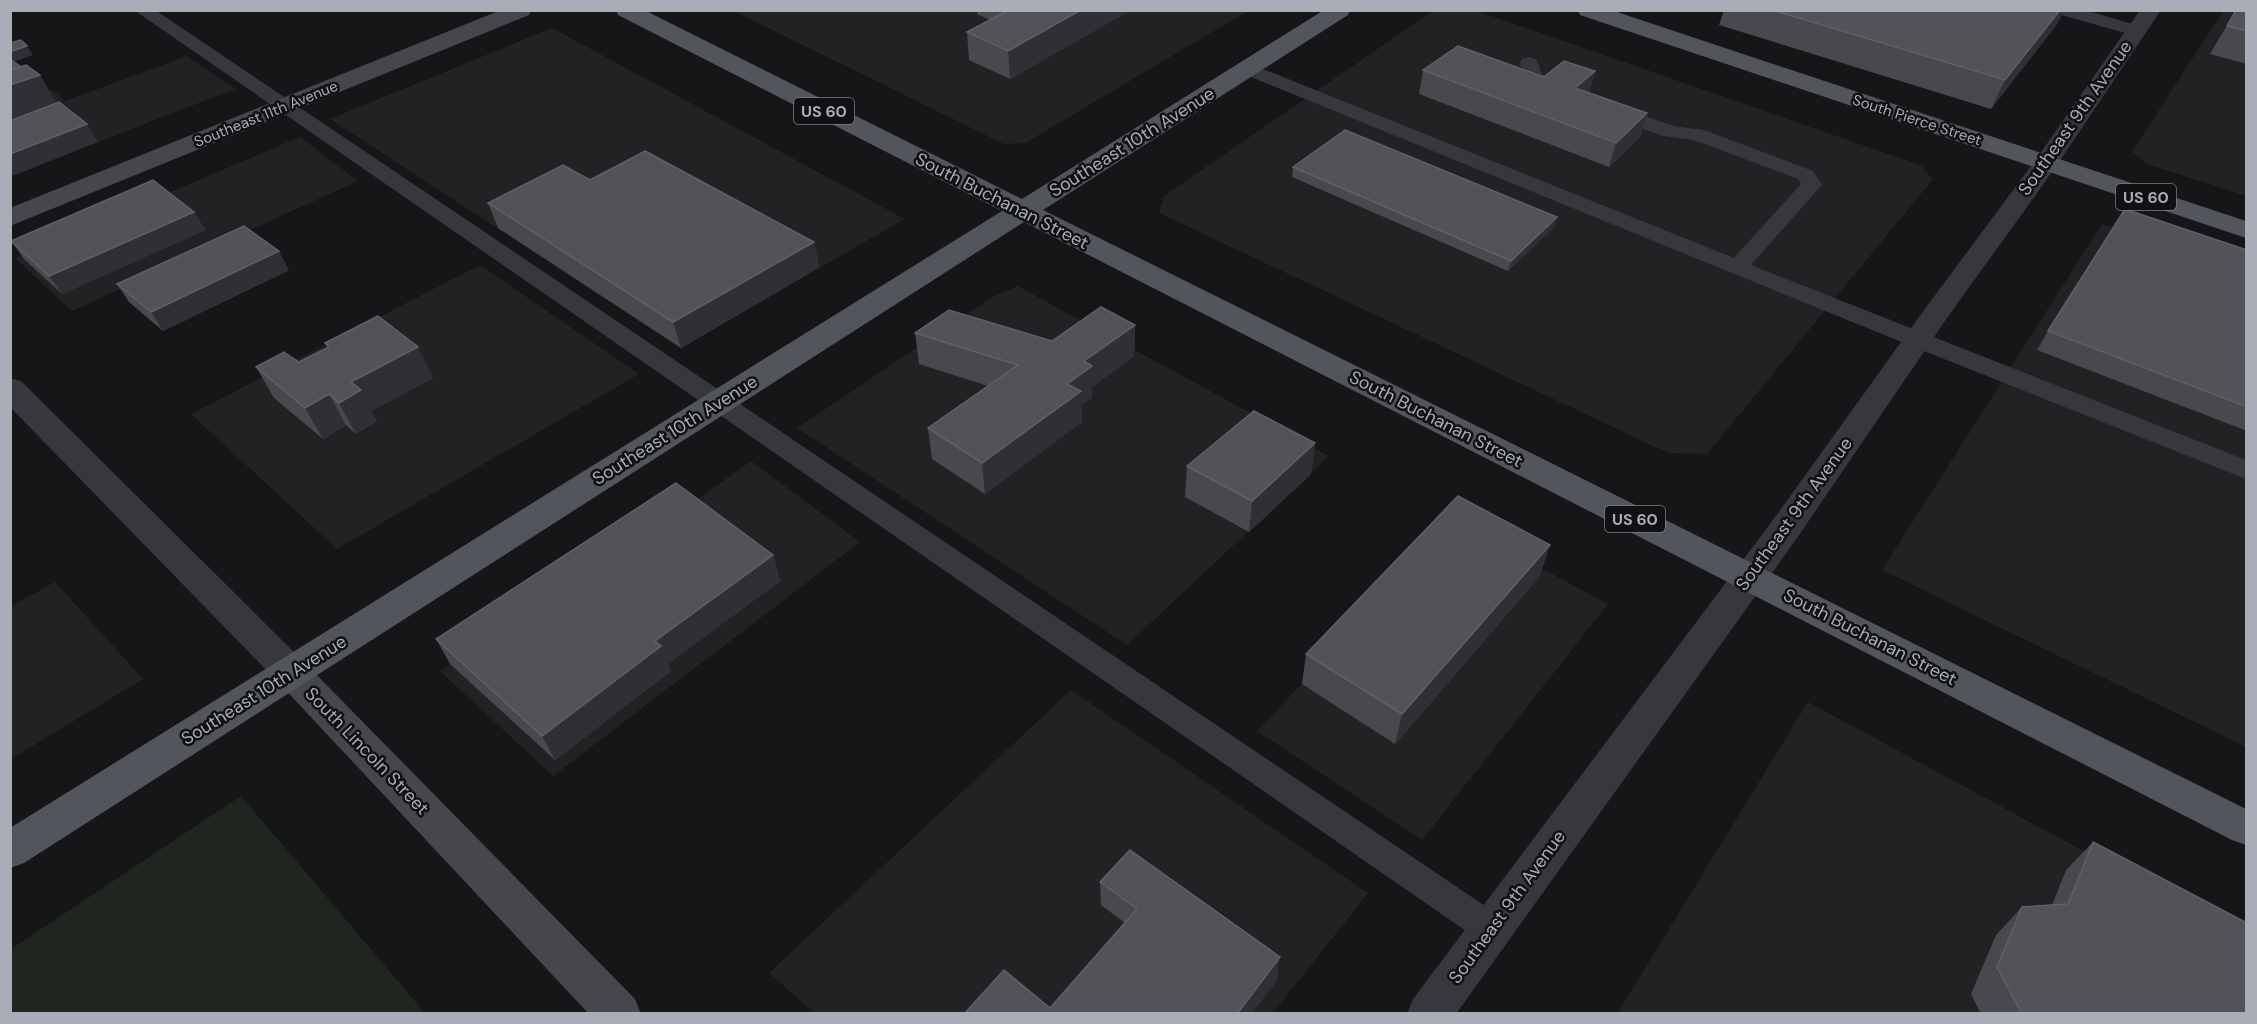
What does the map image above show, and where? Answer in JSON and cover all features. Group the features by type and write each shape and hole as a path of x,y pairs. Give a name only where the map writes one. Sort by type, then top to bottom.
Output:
{"main road":[{"name":"Southeast 11th Avenue","path":"10,218 521,10"},
{"name":"South Buchanan Street","path":"626,10 1022,212 1750,576 2247,828"},
{"name":"Southeast 10th Avenue","path":"10,850 1340,10"},
{"name":"South Pierce Street","path":"1588,10 2247,230"},
{"name":"South Lincoln Street","path":"291,672 619,1014"}],"street":[{"name":"Southeast 9th Avenue","path":"1429,1014 1750,576 2046,163 2151,10"},
{"name":"South Lincoln Street","path":"10,388 291,672"}],"lane":[{"path":"142,10 1491,929"},
{"path":"2064,10 2136,31"},
{"path":"1529,63 1531,75 1548,88 1670,132 1697,134 1806,175 1812,185 1738,266"},
{"path":"1248,69 1917,340 2247,470"}],"shaded area":[{"path":"1434,10 1477,11 1920,165 1933,179 1707,454 1668,453 1159,213 1164,196"},
{"path":"734,11 1248,11 1025,143 1004,144"},
{"path":"2223,11 2246,11 2246,196 2147,164 2132,152"},
{"path":"552,28 905,219 681,348 330,119"},
{"path":"187,56 235,89 98,142 11,105 52,90 65,101"},
{"path":"300,137 358,181 72,311 15,258"},
{"path":"2102,224 2246,273 2246,747 1882,570"},
{"path":"480,265 639,374 337,549 191,414"},
{"path":"1018,286 1329,456 1127,645 797,428 994,296"},
{"path":"751,461 860,542 553,776 440,671 684,509"},
{"path":"1456,522 1608,604 1422,840 1257,731"},
{"path":"55,582 143,679 11,759 11,606"},
{"path":"1071,690 1368,893 1273,1013 814,1013 769,973"},
{"path":"1808,702 2246,939 2246,1013 1617,1014"},
{"path":"241,796 425,1013 11,1013 11,949"}],"building":[{"path":"1009,10 1081,10 1008,51 967,32"},
{"path":"1772,10 2060,10 2005,80"},
{"path":"2236,10 2247,10 2247,31 2227,26"},
{"path":"21,40 27,46 10,52 10,43"},
{"path":"1458,46 1544,77 1564,61 1595,71 1575,88 1647,113 1616,143 1423,70"},
{"path":"10,59 21,67 10,70"},
{"path":"26,65 40,75 10,85 10,70"},
{"path":"59,102 87,124 10,154 10,121"},
{"path":"1345,130 1557,217 1511,261 1293,167"},
{"path":"645,151 814,242 673,322 488,203 563,165 590,180"},
{"path":"153,180 194,212 49,276 11,241"},
{"path":"2125,209 2247,250 2247,407 2048,331"},
{"path":"244,226 279,251 151,312 117,284"},
{"path":"1101,307 1135,325 1084,361 1092,366 1067,384 1081,391 982,463 928,428 1018,365 915,333 949,310 1052,341"},
{"path":"378,316 418,347 351,382 361,390 339,403 329,394 305,408 256,367 284,352 299,362 329,347 325,343"},
{"path":"1254,411 1315,443 1252,501 1187,466"},
{"path":"676,483 773,555 655,641 661,646 542,736 436,639"},
{"path":"1458,496 1550,545 1402,714 1306,654"},
{"path":"2093,842 2247,923 2247,1014 2022,1014 1997,967 2022,907 2068,904"},
{"path":"1130,850 1280,957 1237,1014 964,1014 1004,970 1050,1008 1137,909 1100,882"}]}
